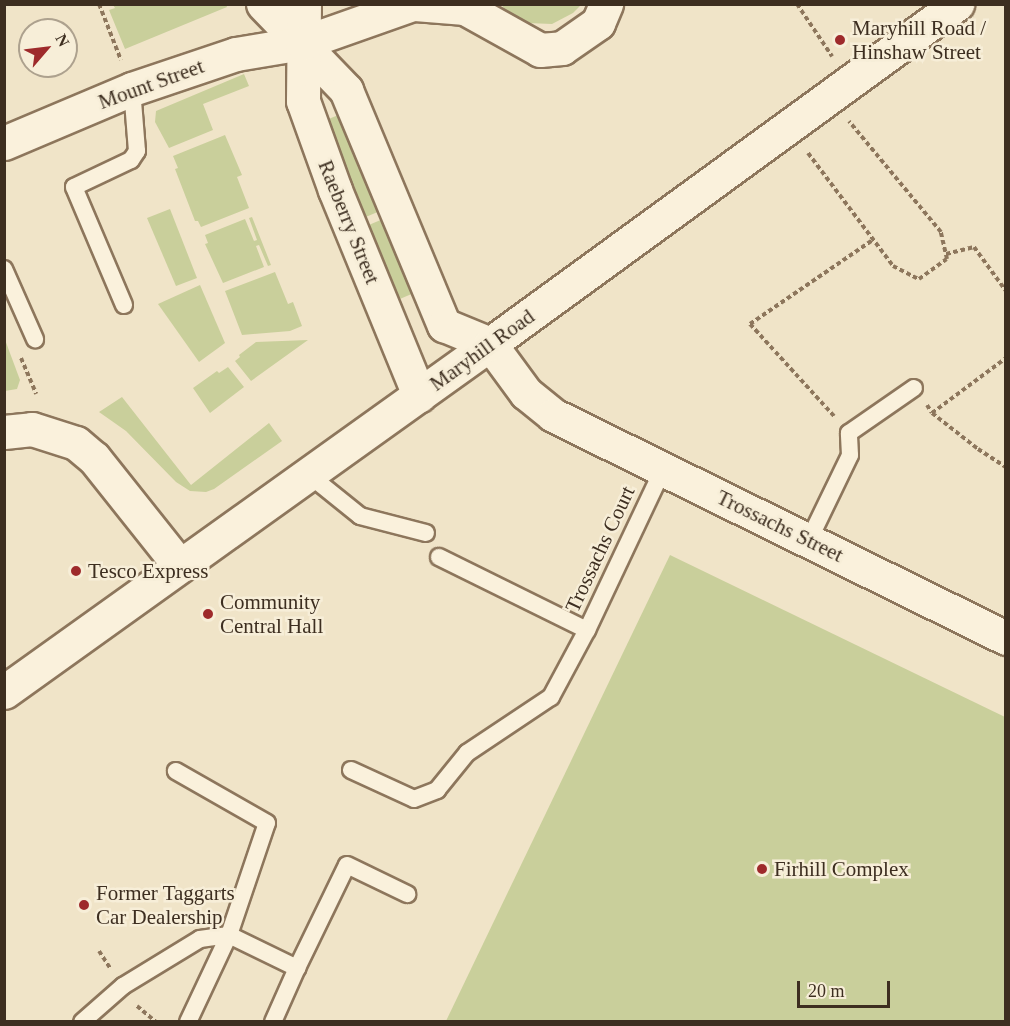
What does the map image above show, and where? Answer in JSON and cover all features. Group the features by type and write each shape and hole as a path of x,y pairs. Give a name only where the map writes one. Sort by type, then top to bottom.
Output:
{"street":[{"path":"263,4 346,90 444,325 490,344"},
{"name":"Raeberry Street","path":"304,4 303,101 335,190 419,395"},
{"name":"Mount Street","path":"4,143 132,89 236,54 302,43 414,4"},
{"path":"414,4 465,8 540,50 562,48 598,23 606,4"},
{"name":"Maryhill Road","path":"4,692 789,129 957,4"},
{"name":"Trossachs Street","path":"490,344 526,393 553,416 1005,638"},
{"path":"4,432 32,429 76,444 94,458 179,566"}],"lane":[{"path":"124,304 74,187 131,160 137,151 132,89"},
{"path":"4,269 34,339"},
{"path":"809,540 850,455 849,433 914,388"},
{"name":"Trossachs Court","path":"439,557 587,630 663,469"},
{"path":"308,474 360,516 426,533"},
{"path":"351,770 414,799 437,790 467,753 485,738 510,726 551,697 587,630"},
{"path":"176,771 267,823 229,935 188,1022"},
{"path":"273,1022 347,865 406,894"},
{"path":"82,1022 123,986 200,939 229,935 297,968"}],"path":[{"path":"99,4 132,89"},
{"path":"789,129 893,266 919,279 947,259 941,232 840,90 797,4"},
{"path":"849,433 750,324 874,239"},
{"path":"946,254 974,247 1005,291"},
{"path":"34,339 21,357 36,393"},
{"path":"932,413 1005,358"},
{"path":"914,388 932,413 978,449 1005,466"}],"green space":[{"path":"226,4 227,7 125,49 109,10 115,8 113,5"},
{"path":"502,5 581,5 573,13 552,24 527,23 506,12"},
{"path":"244,74 249,86 203,104 213,130 169,148 155,122 156,111"},
{"path":"341,114 380,211 361,219 321,122"},
{"path":"225,135 242,175 237,177 249,208 201,227 198,221 195,221 175,169 178,168 173,156"},
{"path":"170,209 197,278 176,286 147,218"},
{"path":"252,217 271,265 268,266 259,245 256,246 264,267 223,283 205,244 208,243 205,235 245,219 254,241 257,240 249,218"},
{"path":"383,219 414,293 395,301 364,227"},
{"path":"275,272 288,304 293,302 302,326 290,331 242,335 225,291"},
{"path":"200,285 225,343 199,362 158,304"},
{"path":"4,337 20,380 17,389 5,391"},
{"path":"308,340 251,381 235,361 256,342"},
{"path":"228,367 244,387 210,413 193,388 217,371 219,373"},
{"path":"122,397 191,485 269,423 282,441 214,489 206,492 190,491 176,482 126,431 99,412"},
{"name":"Firhill Complex","path":"670,555 1005,717 1005,1021 446,1021"}],"place":[{"name":"Maryhill Road / Hinshaw Street","path":"840,40"},
{"name":"Tesco Express","path":"76,571"},
{"name":"Community Central Hall","path":"208,614"},
{"name":"Firhill Complex","path":"762,869"},
{"name":"Former Taggarts Car Dealership","path":"84,905"}]}
